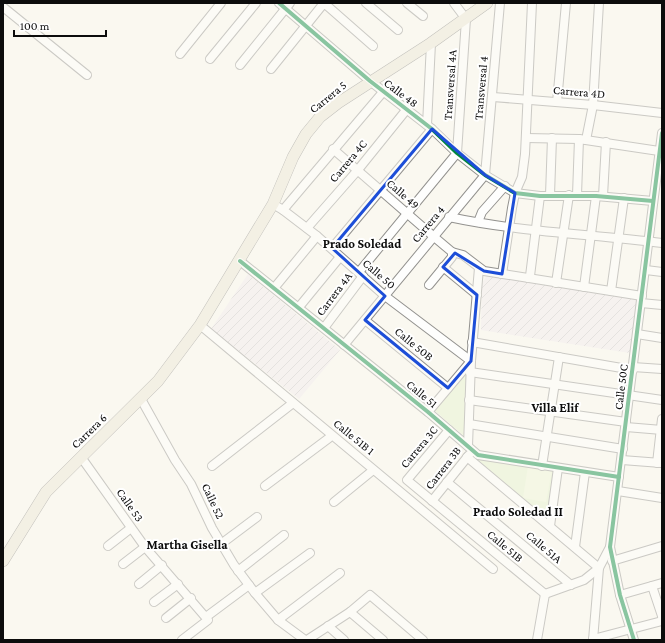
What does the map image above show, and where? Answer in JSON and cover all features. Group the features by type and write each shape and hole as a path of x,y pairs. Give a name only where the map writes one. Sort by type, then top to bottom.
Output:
{"main road":[{"name":"Carrera 5","path":"200,325 273,204 293,157 306,134 320,117 370,81 431,43 487,3"},
{"name":"Carrera 6","path":"3,561 46,492 158,381 200,325"}],"street":[{"path":"180,54 221,3"},
{"path":"210,59 256,3"},
{"path":"271,69 324,3 372,46"},
{"path":"366,3 398,30"},
{"path":"407,3 423,16"},
{"path":"454,3 466,19"},
{"name":"Transversal 4","path":"485,175 500,3"},
{"path":"502,274 515,193 522,177 526,138 532,3"},
{"path":"558,102 566,3"},
{"path":"556,283 583,139 593,105 599,3"},
{"path":"240,65 285,5"},
{"name":"Calle 48","path":"285,5 306,26 383,92 430,127 457,153 485,175 515,193"},
{"path":"3,7 87,75"},
{"name":"Transversal 4A","path":"457,153 466,19"},
{"path":"332,248 381,191 430,127 431,43"},
{"path":"283,210 333,149 383,92"},
{"name":"Carrera 4D","path":"493,97 593,105 662,113"},
{"name":"Carrera 4C","path":"307,228 357,171 407,109"},
{"name":"Calle 50C","path":"634,640 620,595 610,547 650,241 653,201 659,185 659,151 662,134"},
{"path":"526,138 583,139 659,151"},
{"path":"550,195 552,138"},
{"path":"584,287 591,236 600,196 606,142"},
{"name":"Calle 49","path":"333,149 452,252 463,256 479,268"},
{"name":"Carrera 4A","path":"324,328 361,274 457,153"},
{"name":"Carrera 4","path":"344,345 485,175"},
{"path":"478,222 482,212 505,186"},
{"path":"515,193 540,196 600,196 653,201"},
{"path":"528,278 530,276 540,196"},
{"path":"611,292 624,198"},
{"name":"Calle 50","path":"273,204 307,228 332,248 340,257 385,296 470,361"},
{"path":"449,217 564,234 662,243"},
{"path":"275,287 317,236"},
{"path":"429,285 452,257 452,252"},
{"path":"299,307 340,257"},
{"name":"Calle 51","path":"240,261 275,287 344,345 428,412 478,455 542,466 619,476"},
{"path":"444,267 477,295"},
{"path":"470,448 468,424 470,361 479,268 484,271 611,292 662,305"},
{"path":"646,270 662,272"},
{"name":"Calle 50B","path":"365,320 448,388"},
{"name":"Calle 51B 1","path":"200,325 493,568"},
{"path":"637,334 662,338"},
{"path":"472,342 633,368 662,369"},
{"path":"542,466 559,357"},
{"path":"428,412 470,361"},
{"path":"470,372 662,400"},
{"name":"Calle 52","path":"141,399 175,460 191,484 220,544 238,571 278,620 306,640"},
{"path":"469,400 551,411 662,430"},
{"path":"212,466 293,403"},
{"path":"622,460 660,463 662,419"},
{"path":"468,424 623,449"},
{"name":"Carrera 3C","path":"407,480 449,430"},
{"path":"265,486 329,438"},
{"name":"Carrera 3B","path":"432,501 466,457 470,448"},
{"name":"Calle 53","path":"81,457 145,547 207,618"},
{"path":"466,457 600,568"},
{"path":"550,526 558,468"},
{"path":"334,502 372,471"},
{"path":"575,547 585,472"},
{"name":"Calle 51B","path":"407,480 545,594"},
{"name":"Calle 51A","path":"447,482 571,585"},
{"path":"618,491 662,498"},
{"path":"220,544 257,517"},
{"path":"108,546 132,528"},
{"path":"238,571 284,535"},
{"path":"612,561 662,546"},
{"path":"123,564 145,547"},
{"path":"610,547 600,568 593,639 602,638 662,620 652,586"},
{"path":"255,593 310,553"},
{"path":"140,584 162,565"},
{"path":"537,640 545,594 584,580 600,568"},
{"path":"278,620 340,573"},
{"path":"620,595 662,583"},
{"path":"154,602 178,584"},
{"path":"182,640 249,585"},
{"path":"306,640 350,612 370,595 423,640"},
{"path":"166,618 191,598"},
{"path":"350,612 383,640"},
{"path":"328,626 344,640"}],"highlighted area":[{"path":"432,129 485,175 515,193 502,274 484,271 455,253 443,267 477,295 471,361 448,388 365,320 385,296 332,248"}],"shaded area":[{"path":"248,274 340,350 299,399 211,329"},
{"path":"488,274 637,298 630,353 481,330 482,283"}],"green space":[{"path":"467,370 464,436 435,411"},
{"path":"476,459 555,470 548,519"},
{"path":"528,466 552,470 546,502 523,498"}],"cycle path":[{"path":"279,3 370,81 432,129 457,153 485,175 515,193 540,196 596,196 653,201"},
{"path":"634,640 620,595 610,547 662,133"},
{"path":"240,261 428,412 478,455 619,477"}],"district":[{"name":"Prado Soledad","path":"362,243"},
{"name":"Villa Elif","path":"555,407"},
{"name":"Prado Soledad II","path":"518,511"},
{"name":"Martha Gisella","path":"187,544"}]}
